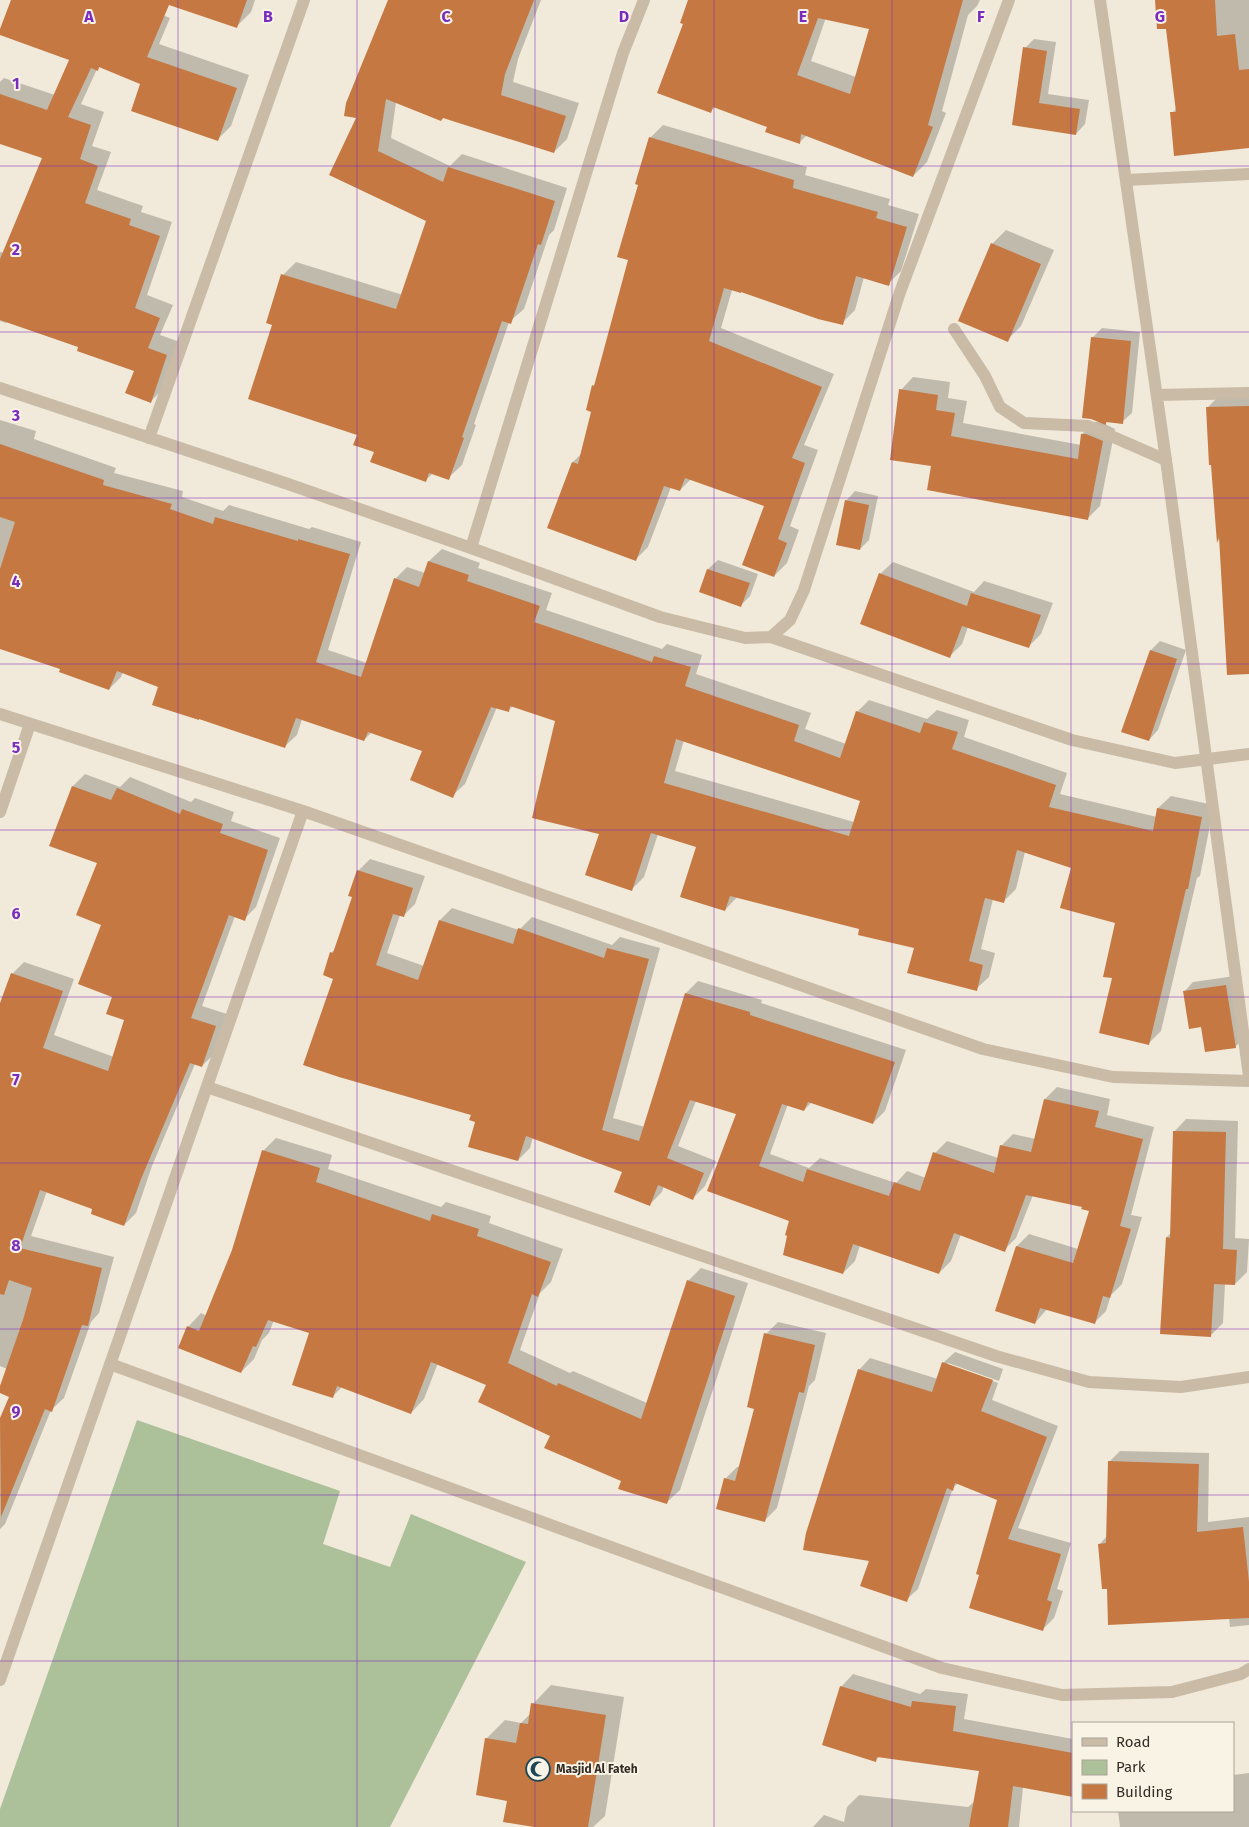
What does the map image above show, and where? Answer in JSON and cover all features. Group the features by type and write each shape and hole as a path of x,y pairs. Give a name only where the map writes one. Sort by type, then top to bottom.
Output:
{"street":[{"path":"149,438 304,0"},
{"path":"471,548 623,53 644,0"},
{"path":"771,638 790,620 804,590 900,292 1009,0"},
{"path":"1100,0 1157,395 1249,1076"},
{"path":"1126,180 1249,174"},
{"path":"954,329 985,376 1000,407 1024,423 1088,426 1166,460"},
{"path":"0,388 471,548 660,617 745,638 771,638 1072,740 1175,763 1249,754"},
{"path":"1157,395 1249,394"},
{"path":"0,714 303,811 983,1049 1113,1077 1249,1082"},
{"path":"0,812 30,724"},
{"path":"0,1676 303,811"},
{"path":"207,1087 996,1356 1089,1382 1181,1387 1249,1378"},
{"path":"110,1364 942,1668 1062,1695 1172,1692 1241,1674 1249,1669"}],"green space":[{"path":"137,1420 340,1491 323,1544 390,1567 411,1514 526,1562 390,1827 0,1827 0,1809"}],"building":[{"path":"11,0 247,0 237,28 169,5 147,57 237,88 218,141 131,111 140,84 99,67 98,71 91,68 68,117 91,125 80,159 98,166 85,203 131,219 129,225 160,236 135,308 160,318 148,348 167,355 151,403 125,393 134,371 77,351 78,347 0,320 0,259 42,158 0,144 0,94 47,110 69,60 0,35 0,29"},
{"path":"388,0 534,0 505,74 501,95 566,116 554,153 443,118 441,121 386,99 378,151 443,182 448,167 555,201 541,245 538,244 511,324 502,321 449,480 429,473 426,482 370,462 374,452 353,445 357,435 248,399 272,325 266,323 281,274 396,309 426,221 329,175 356,118 344,116 346,103"},
{"path":"688,0 963,0 928,125 933,127 913,177 801,134 800,144 765,132 767,127 713,107 711,113 657,93 683,24 680,23","holes":["818,18 869,29 850,94 797,75"]},
{"path":"1155,0 1215,0 1217,36 1235,34 1239,70 1249,69 1249,148 1174,156 1170,112 1176,112 1166,29 1157,29"},
{"path":"1023,47 1047,51 1039,103 1080,109 1076,135 1012,125"},
{"path":"649,137 794,180 793,188 878,212 876,218 907,227 889,286 856,276 843,325 818,319 741,292 724,288 709,341 822,387 792,458 805,463 778,539 787,543 774,577 742,565 764,506 685,478 680,491 664,486 636,561 547,528 572,462 578,464 591,412 586,410 592,385 594,386 628,260 617,257 638,185 635,184"},
{"path":"991,243 1041,264 1008,342 958,321"},
{"path":"1091,337 1131,341 1123,424 1106,422 1106,425 1091,419 1082,418"},
{"path":"899,389 938,395 936,410 955,413 951,436 1078,459 1081,434 1086,434 1103,441 1088,520 927,490 931,466 890,460"},
{"path":"1249,406 1249,674 1227,675 1219,537 1217,543 1211,465 1209,465 1206,407"},
{"path":"0,444 104,480 103,485 172,504 170,509 213,524 215,517 350,554 316,662 361,677 394,578 419,587 428,561 469,575 467,581 540,606 534,622 652,662 654,656 691,667 685,686 799,725 794,741 840,758 856,711 920,733 924,722 958,732 952,749 1056,785 1049,807 1153,831 1157,808 1202,817 1188,889 1186,889 1149,1045 1099,1033 1112,978 1103,977 1115,923 1060,908 1071,868 1017,850 1004,903 985,898 969,961 983,965 977,991 907,973 914,948 858,935 859,929 730,896 725,911 680,897 696,847 651,833 632,891 585,875 599,834 532,818 555,721 510,706 509,712 491,707 453,798 410,780 422,751 368,732 364,741 296,718 285,748 152,705 158,687 117,671 109,690 59,672 60,669 0,649 0,569 15,522 0,517","holes":["676,739 860,801 849,836 664,783"]},
{"path":"845,500 869,505 860,550 836,545"},
{"path":"707,569 750,583 741,607 699,592"},
{"path":"879,573 967,606 971,593 1041,615 1029,648 962,626 950,658 860,624"},
{"path":"1150,650 1177,659 1149,741 1121,732"},
{"path":"72,786 111,800 117,788 180,814 182,809 223,824 220,833 268,850 245,921 229,915 191,1018 216,1026 202,1067 190,1063 141,1179 124,1226 91,1214 92,1209 40,1190 20,1248 102,1268 88,1326 82,1325 52,1412 45,1409 1,1517 0,1418 9,1397 0,1393 0,1386 32,1288 9,1280 4,1295 0,1294 0,1003 11,973 63,991 43,1048 108,1071 124,1020 106,1014 112,997 78,984 101,925 76,915 97,863 49,846"},
{"path":"357,870 413,888 404,917 393,914 376,965 418,980 439,920 513,944 518,928 604,958 607,948 649,959 602,1130 639,1141 685,993 750,1012 750,1015 895,1062 873,1124 808,1102 804,1111 782,1104 759,1166 803,1182 807,1169 889,1196 894,1182 920,1191 933,1152 994,1173 1000,1145 1031,1152 1044,1099 1099,1111 1095,1127 1143,1139 1120,1226 1131,1229 1110,1298 1103,1296 1095,1324 1040,1308 1035,1324 995,1311 1016,1246 1073,1263 1089,1211 1081,1209 1082,1207 1026,1195 1005,1252 954,1233 939,1274 853,1244 843,1274 783,1255 787,1236 785,1235 789,1221 707,1191 736,1114 690,1100 667,1158 704,1173 693,1200 658,1185 650,1206 614,1192 622,1172 526,1136 518,1161 468,1147 475,1122 469,1120 471,1115 303,1065 333,979 323,975 330,952 333,953 352,897 348,896"},
{"path":"1226,985 1236,1048 1205,1052 1201,1027 1189,1029 1183,991"},
{"path":"1173,1131 1226,1132 1223,1249 1237,1250 1235,1285 1214,1284 1211,1337 1160,1334 1166,1237 1170,1238"},
{"path":"262,1150 320,1168 316,1182 430,1221 432,1214 479,1229 477,1236 551,1262 538,1297 532,1294 508,1363 557,1386 558,1383 641,1419 687,1280 735,1296 667,1504 618,1489 621,1481 544,1448 550,1436 478,1402 486,1385 431,1362 411,1414 337,1386 333,1398 292,1385 309,1333 268,1320 256,1347 253,1346 241,1373 178,1348 187,1326 199,1331 232,1250"},
{"path":"764,1333 815,1345 804,1393 799,1392 765,1522 716,1509 724,1478 735,1481 754,1409 747,1407"},
{"path":"942,1362 993,1380 981,1411 1047,1437 1008,1539 1061,1554 1047,1600 1052,1602 1043,1631 969,1608 979,1575 976,1574 997,1500 955,1483 953,1491 947,1488 907,1602 860,1586 869,1561 803,1550 806,1533 858,1369 932,1392"},
{"path":"1108,1461 1199,1464 1197,1532 1243,1527 1249,1582 1249,1618 1108,1625 1107,1589 1102,1589 1098,1544 1106,1543"},
{"path":"840,1686 911,1707 912,1701 956,1706 953,1731 1072,1753 1072,1797 1013,1786 1008,1827 969,1827 979,1771 877,1757 876,1762 822,1745"},
{"name":"Masjid Al Fateh","path":"531,1703 606,1715 588,1827 534,1827 503,1822 507,1801 476,1795 485,1738 516,1743 520,1723 528,1724"}],"place":[{"name":"Masjid Al Fateh","path":"538,1769"}]}
